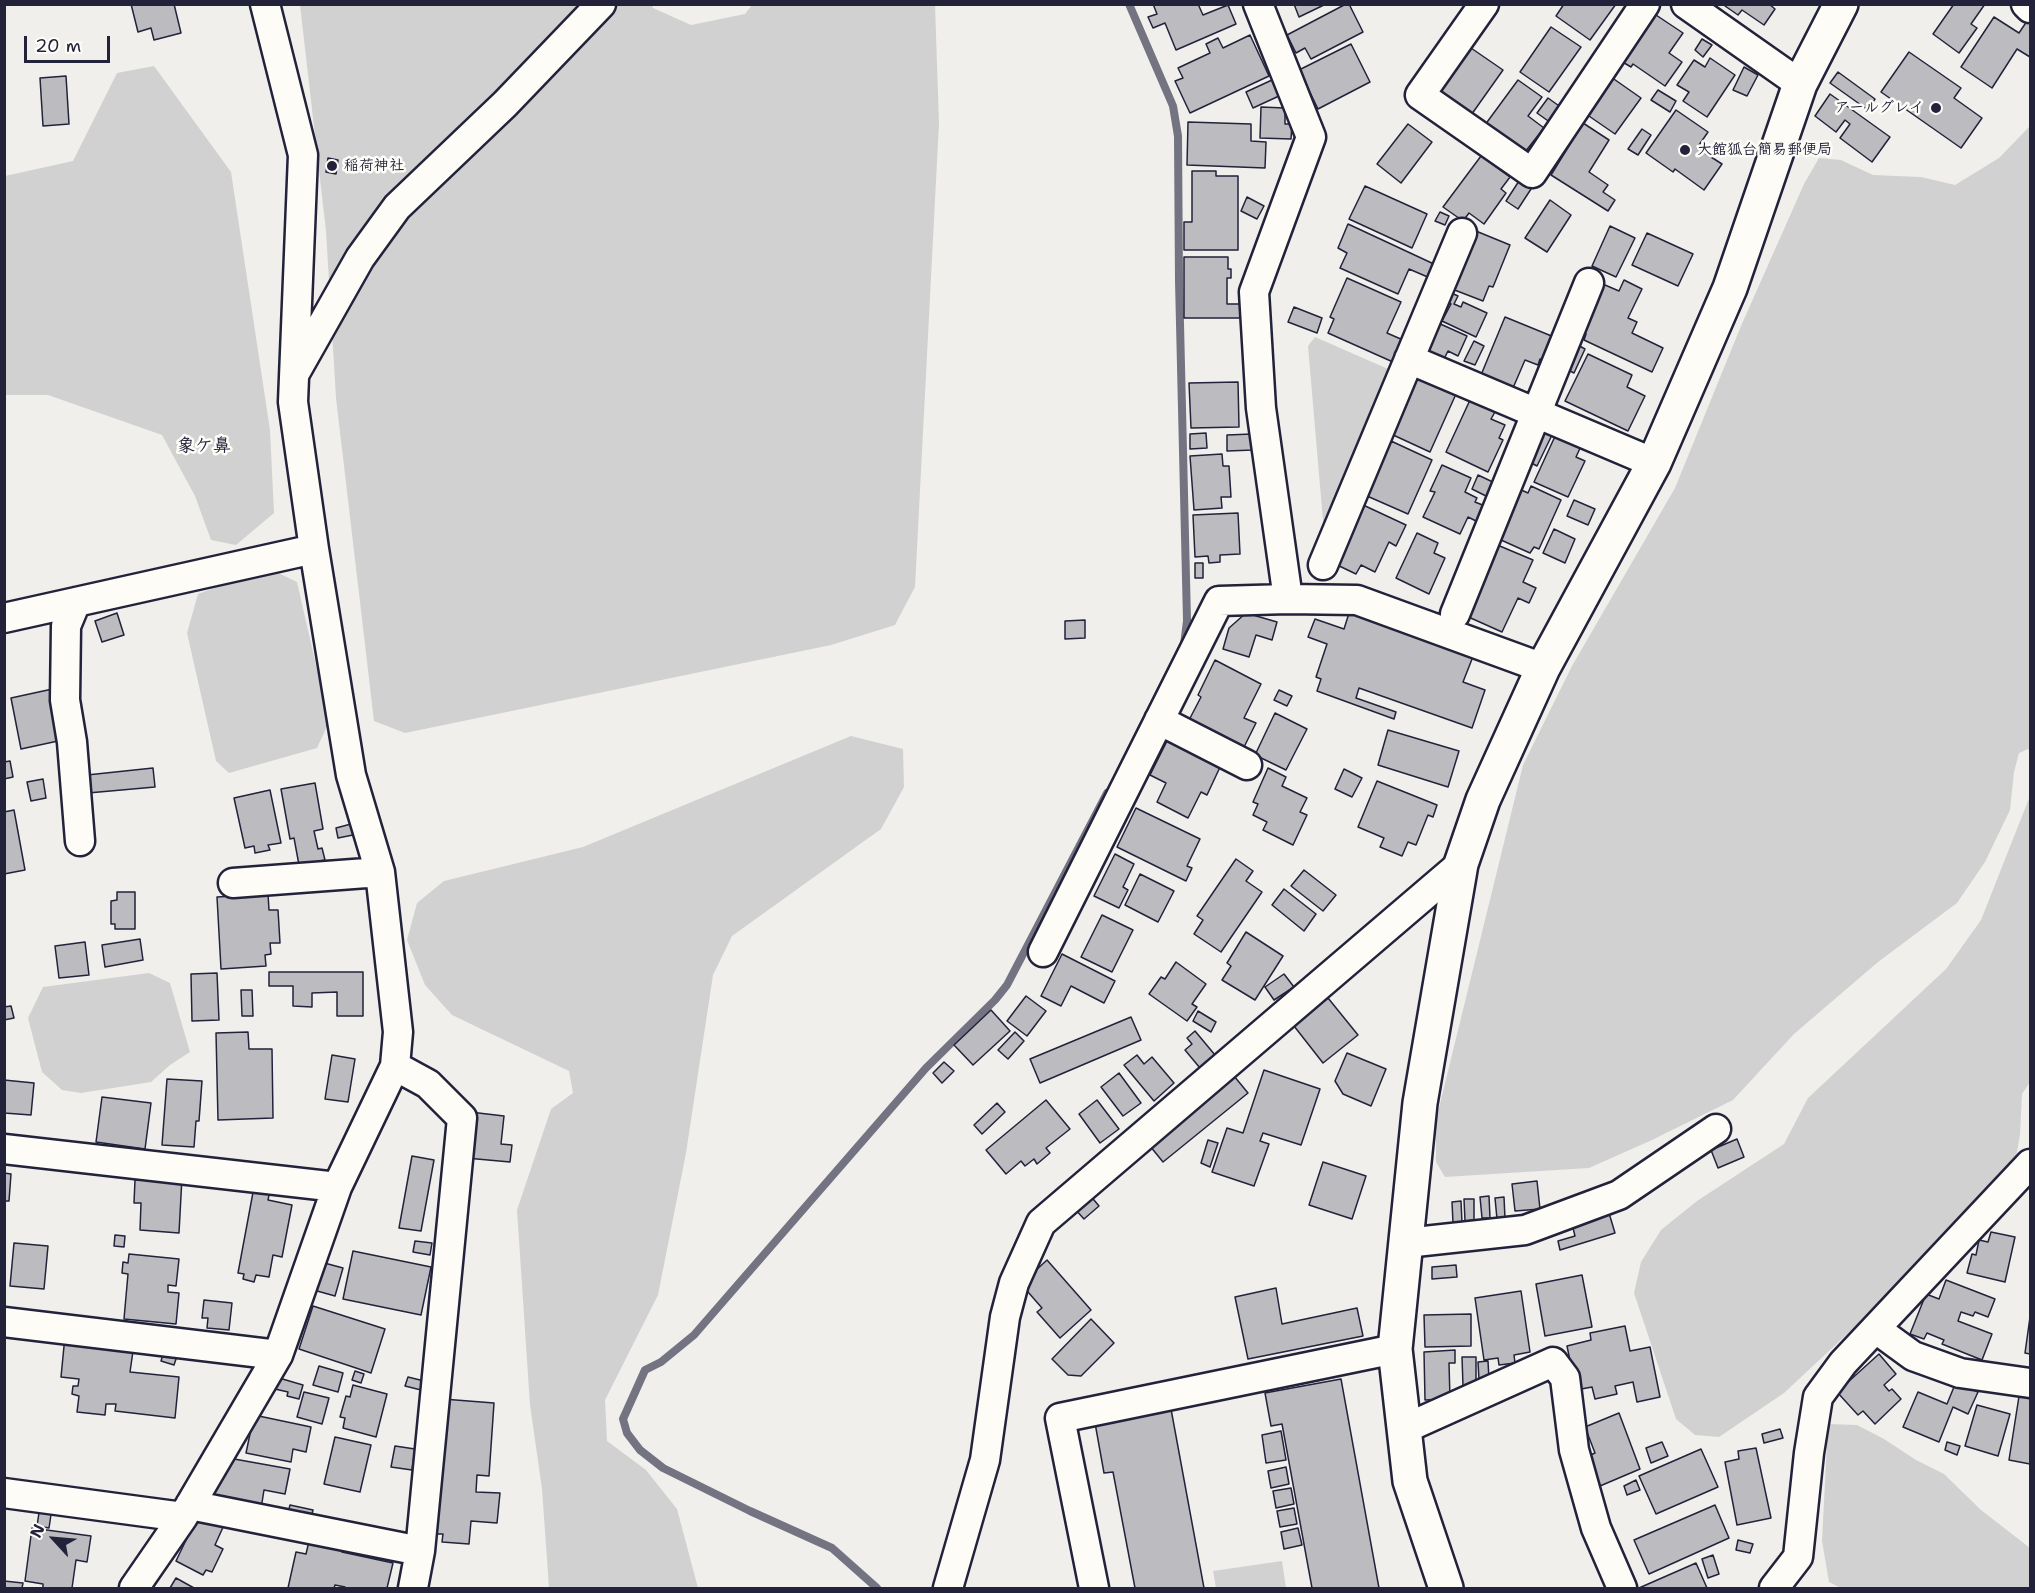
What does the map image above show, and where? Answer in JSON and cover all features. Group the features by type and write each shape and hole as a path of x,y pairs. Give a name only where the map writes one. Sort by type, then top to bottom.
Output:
{"street":[{"path":"134,1588 187,1511 278,1355 337,1187 395,1066 398,1032 380,872 351,775 314,549 293,402 303,155 264,4"},
{"path":"293,378 360,258 397,207 505,104 602,4"},
{"path":"1258,4 1311,137 1254,292 1261,408 1288,599"},
{"path":"1484,4 1420,95 1532,173 1645,4"},
{"path":"1686,4 1800,84"},
{"path":"1446,1588 1410,1481 1395,1349 1420,1103 1461,864 1483,800 1543,668 1654,462 1730,288 1800,84 1841,4"},
{"path":"2026,4 2031,8"},
{"path":"1323,565 1462,233"},
{"path":"1455,614 1588,283"},
{"path":"1409,359 1654,462"},
{"path":"4,618 314,549"},
{"path":"1043,952 1219,601 1357,600 1543,668"},
{"path":"76,602 66,626 64,700 72,742 80,841"},
{"path":"1159,720 1247,765"},
{"path":"948,1588 985,1460 1005,1317 1014,1283 1041,1223 1461,864"},
{"path":"233,883 380,872"},
{"path":"395,1066 428,1084 462,1118 420,1551 413,1588"},
{"path":"1406,1243 1525,1230 1619,1195 1716,1129"},
{"path":"4,1149 337,1187"},
{"path":"1774,1588 1798,1557 1809,1454 1818,1397 1843,1363 2031,1164"},
{"path":"4,1323 278,1355"},
{"path":"1876,1329 1913,1356 1960,1373 2031,1383"},
{"path":"1094,1588 1060,1419 1395,1349"},
{"path":"1404,1429 1553,1362 1565,1377 1574,1450 1596,1528 1622,1588"},
{"path":"4,1493 187,1511 420,1551"}],"shaded area":[{"path":"300,5 652,5 653,8 691,25 745,14 752,5 935,5 939,123 915,587 895,625 831,645 405,733 374,721 336,398 326,231"},
{"path":"154,66 231,172 270,430 274,513 236,545 211,540 195,496 162,435 48,395 5,395 5,176 73,161 117,73"},
{"path":"2030,126 2030,752 2028,749 2019,753 2014,772 2010,810 1985,862 1957,903 1878,962 1794,1034 1733,1100 1589,1168 1445,1177 1436,1162 1436,1120 1523,765 1572,666 1675,488 1741,326 1804,184 1819,158 1841,160 1873,175 1921,177 1955,185 1999,158"},
{"path":"1315,337 1395,372 1325,544 1308,346"},
{"path":"268,568 297,582 329,722 317,748 229,773 216,761 187,633 198,594"},
{"path":"851,736 903,749 904,787 881,829 732,936 713,975 686,1153 658,1295 605,1400 607,1441 646,1470 677,1509 698,1588 549,1588 542,1489 530,1405 517,1210 551,1109 573,1093 569,1071 452,1015 425,985 407,940 417,903 444,881 583,847"},
{"path":"2030,796 2030,1082 2022,1094 2020,1135 2014,1168 1860,1322 1784,1393 1719,1437 1695,1435 1676,1419 1634,1293 1641,1262 1661,1230 1697,1201 1784,1144 1808,1098 1946,969 1981,920"},
{"path":"149,973 170,983 190,1052 170,1065 151,1082 81,1093 62,1090 42,1072 28,1018 43,987"},
{"path":"1828,1424 1857,1425 1944,1474 1981,1510 2030,1548 2030,1588 1841,1588 1829,1582 1822,1541"},
{"path":"1282,1561 1286,1588 1216,1588 1213,1571"}],"building":[{"path":"131,4 174,4 181,33 154,40 151,28 138,32"},
{"path":"1153,4 1198,4 1203,15 1228,5 1236,24 1176,50 1165,23 1153,28 1148,17 1157,14"},
{"path":"1294,4 1326,4 1299,17"},
{"path":"1349,4 1363,32 1311,59 1305,48 1296,53 1287,35"},
{"path":"1564,4 1616,4 1590,40 1556,16"},
{"path":"1726,4 1769,4 1775,9 1764,25 1742,10 1738,15 1725,6"},
{"path":"1954,4 1985,4 1971,24 1977,28 1959,53 1933,34"},
{"path":"1653,13 1683,33 1669,53 1682,62 1665,86 1633,64 1631,67 1621,61"},
{"path":"1994,17 2019,33 2027,21 2030,23 2030,57 2017,49 1992,88 1961,67"},
{"path":"1551,27 1581,47 1549,92 1520,72"},
{"path":"1250,35 1269,76 1190,113 1175,81 1183,78 1178,68 1210,53 1206,44 1218,38 1223,48"},
{"path":"1702,39 1712,45 1703,57 1695,50"},
{"path":"1351,44 1370,82 1318,109 1299,70"},
{"path":"1471,48 1503,70 1469,118 1438,95"},
{"name":"アールグレイ","path":"1909,52 1961,88 1954,98 1982,118 1961,148 1881,92"},
{"path":"1710,58 1735,75 1707,117 1683,101 1689,92 1677,85 1694,60 1705,67"},
{"path":"1744,67 1758,75 1747,96 1733,90"},
{"path":"1838,72 1875,99 1868,110 1830,83"},
{"path":"66,76 69,124 43,126 40,78"},
{"path":"1611,77 1641,98 1615,134 1586,114"},
{"path":"1272,80 1279,96 1253,108 1246,92"},
{"path":"1518,80 1542,97 1528,116 1544,128 1525,152 1508,139 1503,145 1482,129"},
{"path":"1658,90 1676,101 1670,112 1651,100"},
{"path":"1830,94 1890,137 1872,162 1840,138 1850,124 1845,120 1836,132 1815,116"},
{"path":"1548,98 1562,108 1551,123 1537,113"},
{"path":"1261,107 1285,108 1285,124 1292,124 1291,139 1260,138"},
{"path":"1676,110 1708,132 1697,148 1722,164 1704,190 1675,169 1673,172 1646,153"},
{"path":"1188,122 1251,124 1251,141 1266,142 1265,168 1187,165"},
{"path":"1583,123 1609,140 1589,172 1608,185 1603,192 1615,200 1608,211 1551,175"},
{"path":"1408,124 1432,142 1401,183 1377,164"},
{"path":"1642,129 1651,135 1638,155 1628,149"},
{"path":"1481,156 1510,177 1501,189 1506,193 1484,224 1469,213 1463,221 1443,207"},
{"name":"稲荷神社","path":"328,158 338,160 336,174 326,172"},
{"path":"1192,171 1216,171 1216,176 1238,176 1238,250 1184,250 1184,222 1192,222"},
{"path":"1519,181 1531,189 1518,209 1506,201"},
{"path":"1365,186 1427,214 1412,248 1349,219"},
{"path":"1247,197 1264,206 1257,219 1241,211"},
{"path":"1550,200 1571,215 1547,252 1525,238"},
{"path":"1440,212 1449,216 1445,225 1435,221"},
{"path":"1348,224 1436,265 1430,278 1409,269 1398,294 1340,268 1347,253 1338,248"},
{"path":"1610,226 1635,238 1616,277 1592,266"},
{"path":"1471,229 1510,245 1493,287 1489,286 1483,301 1452,289"},
{"path":"1647,233 1693,254 1678,286 1632,265"},
{"path":"1184,257 1228,257 1231,278 1227,278 1227,304 1241,304 1241,318 1184,318"},
{"path":"1347,278 1401,302 1387,333 1403,340 1393,362 1328,333 1334,319 1330,317"},
{"path":"1624,280 1642,289 1628,318 1637,322 1632,333 1663,348 1652,372 1584,340 1586,334 1579,331 1598,282 1619,291"},
{"path":"1449,292 1458,296 1454,304 1461,307 1463,302 1487,313 1476,337 1442,321 1451,304 1444,301"},
{"path":"1294,307 1322,318 1317,333 1288,322"},
{"path":"1505,317 1554,337 1545,361 1540,359 1538,365 1525,360 1513,388 1481,375"},
{"path":"1436,322 1467,336 1458,356 1448,351 1444,359 1429,351 1433,341 1427,339"},
{"path":"1474,341 1484,346 1475,365 1464,361"},
{"path":"1574,343 1585,349 1574,373 1562,367"},
{"path":"1588,354 1632,375 1627,387 1645,396 1628,431 1565,401"},
{"path":"1417,376 1456,394 1430,452 1391,434"},
{"path":"1238,382 1239,427 1191,428 1189,383"},
{"path":"1470,400 1495,412 1491,419 1505,425 1499,438 1503,440 1488,472 1446,452"},
{"path":"1540,429 1552,435 1537,466 1526,460"},
{"path":"1557,432 1582,444 1576,457 1585,461 1568,497 1534,482"},
{"path":"1206,433 1207,448 1190,449 1190,434"},
{"path":"1252,434 1253,450 1227,451 1227,435"},
{"path":"1391,441 1432,460 1408,514 1367,496"},
{"path":"1222,454 1223,466 1229,466 1231,497 1221,497 1222,508 1194,510 1190,456"},
{"path":"1442,465 1471,478 1465,492 1477,498 1475,502 1485,506 1478,522 1468,517 1460,534 1423,517 1435,492 1430,491"},
{"path":"1478,475 1497,484 1490,498 1472,489"},
{"path":"1531,486 1561,500 1539,549 1534,547 1530,553 1501,540 1508,523 1504,521 1519,489 1528,493"},
{"path":"1574,500 1595,509 1588,525 1567,516"},
{"path":"1361,504 1406,525 1396,546 1389,542 1375,572 1361,565 1356,574 1333,563"},
{"path":"1238,513 1240,554 1220,555 1220,562 1209,563 1208,556 1195,557 1193,515"},
{"path":"1554,529 1575,539 1565,563 1543,553"},
{"path":"1417,533 1438,543 1434,553 1445,558 1429,594 1396,578"},
{"path":"1495,544 1533,560 1523,582 1536,588 1529,603 1518,598 1502,632 1464,615"},
{"path":"1195,563 1203,563 1203,578 1195,578"},
{"path":"1350,610 1474,654 1463,682 1485,690 1472,728 1359,688 1356,698 1396,712 1394,719 1317,691 1321,679 1316,677 1327,644 1308,637 1315,619 1344,629"},
{"path":"117,613 124,635 102,642 95,621"},
{"path":"1246,613 1277,622 1272,640 1256,635 1249,657 1223,649 1229,628"},
{"path":"1085,620 1085,638 1065,639 1065,621"},
{"path":"1215,660 1261,684 1244,718 1256,723 1243,749 1188,722 1201,697 1198,695"},
{"path":"57,688 61,710 52,712 58,741 21,749 11,698"},
{"path":"1279,690 1292,696 1287,706 1274,700"},
{"path":"1275,713 1307,729 1286,770 1255,755"},
{"path":"1388,730 1459,751 1448,787 1378,765"},
{"path":"1168,739 1221,765 1207,795 1201,792 1188,818 1157,802 1166,783 1150,775"},
{"path":"10,761 13,777 4,779 4,762"},
{"path":"153,768 155,787 88,793 87,775"},
{"path":"1268,768 1286,777 1282,786 1307,798 1300,812 1307,815 1293,845 1263,830 1267,822 1253,815 1258,804 1253,802"},
{"path":"1344,769 1362,778 1352,797 1335,789"},
{"path":"43,779 46,798 31,801 27,782"},
{"path":"1377,781 1437,805 1433,817 1428,815 1416,845 1408,842 1402,856 1380,847 1384,838 1358,827"},
{"path":"315,783 323,829 314,831 318,849 322,848 325,860 299,865 294,838 290,839 281,789"},
{"path":"270,790 281,843 268,845 270,850 255,853 254,846 245,848 234,798"},
{"path":"1136,808 1200,839 1187,866 1192,868 1186,881 1117,847"},
{"path":"14,810 25,870 4,874 4,812"},
{"path":"351,824 353,835 338,838 336,828"},
{"path":"1115,854 1134,864 1123,887 1128,890 1119,908 1094,896"},
{"path":"1236,859 1253,871 1246,881 1262,892 1221,952 1194,934 1203,920 1197,916"},
{"path":"1304,870 1336,895 1323,911 1291,886"},
{"path":"1140,874 1174,891 1158,922 1125,905"},
{"path":"1284,889 1316,914 1304,931 1272,905"},
{"path":"117,892 135,892 135,929 115,929 115,924 111,924 111,901 117,900"},
{"path":"268,894 269,910 278,910 280,943 270,943 271,954 265,955 266,966 221,969 217,897"},
{"path":"1102,915 1133,930 1112,972 1081,957"},
{"path":"1246,932 1283,956 1255,1000 1222,980 1231,966 1227,963"},
{"path":"140,939 143,960 105,967 102,945"},
{"path":"85,942 89,975 59,978 55,946"},
{"path":"1062,954 1115,981 1104,1003 1071,986 1061,1006 1041,996"},
{"path":"1176,962 1206,984 1192,1004 1197,1007 1187,1021 1149,994 1161,977 1165,979"},
{"path":"269,972 363,972 363,1016 337,1016 337,992 312,993 312,1007 293,1006 293,986 269,986"},
{"path":"217,973 219,1020 192,1021 191,974"},
{"path":"1284,974 1294,987 1274,1000 1265,987"},
{"path":"241,990 252,990 253,1016 242,1016"},
{"path":"1026,996 1046,1011 1027,1036 1007,1021"},
{"path":"1328,998 1358,1035 1323,1063 1294,1026"},
{"path":"11,1006 14,1018 4,1020 4,1007"},
{"path":"991,1010 1010,1031 973,1065 954,1045"},
{"path":"1198,1011 1216,1022 1211,1032 1193,1021"},
{"path":"1131,1017 1141,1040 1040,1083 1030,1059"},
{"path":"1195,1031 1215,1055 1200,1068 1185,1050 1192,1044 1187,1038"},
{"path":"248,1032 249,1049 272,1049 273,1118 218,1120 216,1033"},
{"path":"1015,1032 1024,1041 1008,1059 998,1050"},
{"path":"1347,1053 1386,1069 1371,1106 1343,1094 1335,1081"},
{"path":"332,1055 355,1059 348,1102 325,1099"},
{"path":"1137,1055 1144,1064 1152,1057 1174,1083 1154,1101 1124,1065"},
{"path":"944,1062 954,1071 942,1083 933,1073"},
{"path":"1264,1070 1320,1089 1301,1145 1263,1133 1260,1141 1269,1144 1254,1186 1212,1172 1227,1128 1243,1133"},
{"path":"1119,1073 1141,1103 1123,1116 1101,1087"},
{"path":"1234,1076 1248,1093 1163,1162 1150,1146"},
{"path":"167,1079 202,1081 199,1121 196,1121 194,1147 162,1145"},
{"path":"4,1080 34,1083 31,1115 4,1113"},
{"path":"102,1097 151,1103 145,1149 96,1142"},
{"path":"1046,1100 1070,1129 1046,1148 1050,1153 1037,1164 1034,1159 1025,1166 1021,1161 1006,1174 986,1150"},
{"path":"1097,1100 1119,1129 1100,1143 1079,1114"},
{"path":"997,1103 1005,1112 982,1134 974,1125"},
{"path":"470,1112 504,1116 501,1144 512,1145 510,1162 466,1158"},
{"path":"1737,1139 1744,1157 1718,1168 1711,1150"},
{"path":"1208,1140 1218,1143 1210,1167 1201,1163"},
{"path":"412,1156 434,1160 421,1231 399,1228"},
{"path":"1323,1162 1366,1176 1352,1219 1309,1205"},
{"path":"4,1173 11,1174 9,1201 4,1201"},
{"path":"145,1175 182,1177 179,1233 140,1230 141,1203 134,1203 135,1180 144,1180"},
{"path":"1537,1181 1540,1209 1515,1211 1512,1184"},
{"path":"254,1187 270,1190 268,1200 292,1205 282,1257 273,1255 269,1277 256,1275 254,1282 243,1279 244,1274 238,1273"},
{"path":"1089,1194 1099,1206 1084,1219 1074,1208"},
{"path":"1489,1196 1490,1218 1482,1218 1480,1197"},
{"path":"1504,1197 1505,1219 1497,1219 1495,1198"},
{"path":"1464,1199 1474,1199 1474,1220 1465,1221"},
{"path":"1461,1201 1462,1223 1453,1223 1452,1202"},
{"path":"1609,1213 1615,1233 1560,1250 1558,1241 1575,1236 1572,1224"},
{"path":"1991,1232 2015,1237 2005,1282 1967,1273 1972,1254 1976,1255 1979,1240 1988,1242"},
{"path":"115,1235 125,1236 124,1247 114,1246"},
{"path":"415,1241 432,1243 430,1255 413,1252"},
{"path":"14,1243 48,1246 44,1289 10,1286"},
{"path":"353,1251 431,1267 421,1315 343,1299"},
{"path":"129,1254 179,1259 176,1286 168,1285 168,1292 179,1293 176,1324 124,1319 128,1274 122,1273 123,1262 128,1263"},
{"path":"1047,1260 1091,1310 1060,1338 1037,1312 1042,1308 1021,1284"},
{"path":"317,1261 343,1268 335,1296 310,1289"},
{"path":"1456,1265 1457,1277 1432,1279 1432,1267"},
{"path":"1582,1275 1592,1327 1545,1336 1536,1284"},
{"path":"1946,1280 1995,1299 1988,1317 1975,1312 1973,1316 1961,1312 1958,1321 1992,1334 1982,1360 1942,1344 1944,1340 1927,1333 1924,1339 1910,1334 1926,1294 1939,1299"},
{"path":"1276,1288 1282,1324 1357,1308 1363,1336 1248,1359 1235,1297"},
{"path":"1521,1291 1530,1352 1514,1355 1515,1363 1499,1365 1498,1358 1484,1360 1475,1298"},
{"path":"204,1300 232,1303 229,1330 207,1328 208,1318 202,1318"},
{"path":"313,1306 385,1329 371,1373 299,1349"},
{"path":"1471,1314 1471,1346 1425,1347 1424,1315"},
{"path":"2030,1317 2030,1354 2025,1353"},
{"path":"1091,1319 1114,1343 1081,1376 1068,1375 1052,1359"},
{"path":"1625,1326 1630,1351 1650,1347 1660,1397 1637,1402 1633,1382 1615,1386 1617,1394 1595,1399 1592,1387 1576,1390 1567,1346 1591,1340 1590,1333"},
{"path":"65,1336 134,1344 130,1372 179,1377 175,1418 115,1411 116,1404 106,1404 105,1415 77,1412 79,1396 72,1394 73,1386 78,1386 79,1379 61,1377"},
{"path":"1455,1350 1455,1363 1449,1363 1450,1399 1425,1400 1424,1352"},
{"path":"164,1351 177,1356 174,1365 161,1361"},
{"path":"1879,1354 1896,1374 1884,1385 1889,1391 1892,1389 1901,1399 1875,1424 1863,1411 1858,1415 1837,1392"},
{"path":"1462,1357 1476,1357 1476,1386 1463,1386"},
{"path":"1488,1361 1489,1380 1479,1380 1478,1362"},
{"path":"319,1366 343,1373 338,1392 313,1385"},
{"path":"355,1371 364,1374 361,1383 352,1380"},
{"path":"408,1377 424,1381 421,1390 405,1386"},
{"path":"279,1378 303,1385 299,1399 287,1396 288,1392 275,1389"},
{"path":"1341,1379 1379,1588 1312,1588 1282,1424 1271,1426 1265,1393"},
{"path":"1956,1382 1978,1392 1968,1414 1953,1407 1939,1442 1903,1427 1918,1392 1947,1404"},
{"path":"353,1385 387,1394 376,1437 343,1428 345,1418 340,1417 346,1396 350,1397"},
{"path":"2020,1390 2030,1392 2030,1464 2009,1460"},
{"path":"304,1392 329,1398 322,1424 297,1417"},
{"path":"443,1399 494,1403 489,1476 477,1475 476,1492 500,1493 497,1523 471,1521 469,1544 442,1542 443,1534 433,1534"},
{"path":"1977,1405 2010,1414 1998,1456 1965,1446"},
{"path":"1171,1409 1204,1588 1135,1588 1113,1472 1104,1473 1095,1423"},
{"path":"1619,1413 1640,1469 1600,1486 1588,1456 1595,1453 1585,1427"},
{"path":"254,1415 311,1427 306,1452 293,1449 291,1462 246,1453"},
{"path":"1780,1429 1783,1438 1764,1443 1762,1434"},
{"path":"1281,1431 1286,1460 1266,1463 1262,1435"},
{"path":"335,1437 371,1445 360,1492 324,1484"},
{"path":"1662,1442 1668,1456 1651,1463 1646,1448"},
{"path":"1947,1442 1960,1446 1957,1455 1945,1450"},
{"path":"395,1446 415,1449 412,1470 391,1467"},
{"path":"1756,1448 1771,1518 1737,1525 1725,1462 1739,1459 1738,1451"},
{"path":"1701,1449 1718,1487 1656,1514 1639,1476"},
{"path":"223,1457 290,1469 285,1494 264,1490 261,1509 202,1498"},
{"path":"1286,1467 1289,1484 1271,1488 1268,1471"},
{"path":"1636,1480 1640,1490 1627,1495 1624,1486"},
{"path":"1291,1488 1294,1504 1276,1508 1273,1491"},
{"path":"290,1505 313,1510 310,1522 287,1517"},
{"path":"1715,1505 1729,1538 1649,1574 1634,1540"},
{"path":"40,1506 52,1508 49,1528 37,1526"},
{"path":"1294,1508 1297,1524 1280,1527 1277,1511"},
{"path":"199,1513 224,1525 215,1545 223,1549 212,1572 206,1570 203,1575 176,1561"},
{"path":"32,1528 91,1536 87,1562 76,1560 72,1588 43,1588 43,1584 25,1581"},
{"path":"1298,1528 1302,1545 1284,1549 1281,1532"},
{"path":"310,1537 343,1544 342,1552 393,1563 387,1588 345,1588 335,1585 334,1588 288,1588 296,1552 306,1554"},
{"path":"1738,1540 1753,1544 1750,1553 1736,1550"},
{"path":"1713,1555 1719,1574 1708,1578 1702,1559"},
{"path":"1696,1563 1707,1588 1639,1588"},
{"path":"176,1578 194,1588 170,1588"},
{"path":"4,1581 23,1583 22,1588 4,1588"}],"waterway":[{"path":"1129,4 1173,106 1178,136 1187,621 1184,645"},
{"path":"877,1588 832,1548 663,1468 640,1450 627,1433 623,1419 645,1370 661,1362 694,1335 926,1068 995,1000 1007,985 1107,793"}],"place":[{"name":"アールグレイ","path":"1936,108"},
{"name":"大館狐台簡易郵便局","path":"1685,150"},
{"name":"稲荷神社","path":"332,166"}],"district":[{"name":"象ケ鼻","path":"204,446"}]}
